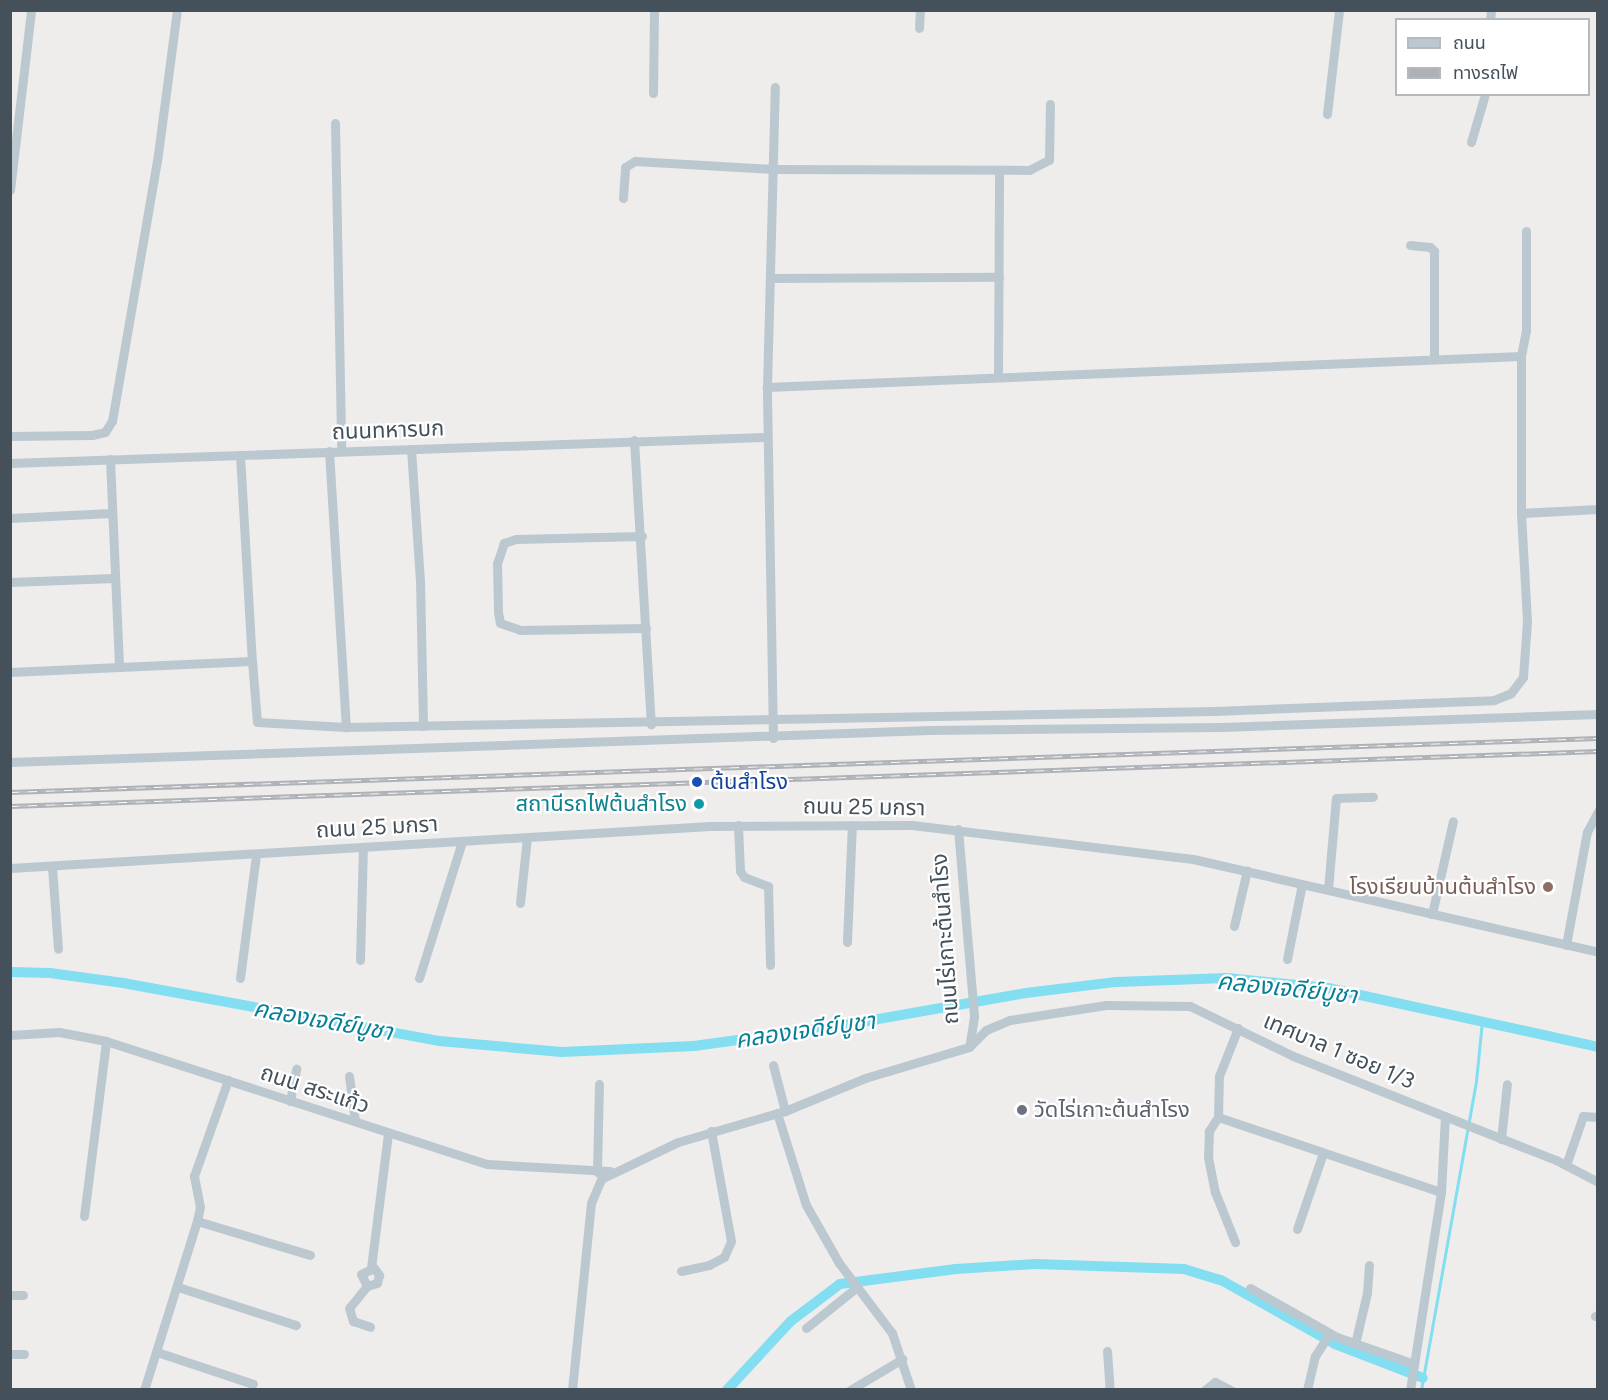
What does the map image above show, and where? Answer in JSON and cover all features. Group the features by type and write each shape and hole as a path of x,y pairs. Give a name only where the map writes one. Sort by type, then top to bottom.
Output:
{"street":[{"path":"10,190 31,10"},
{"path":"10,436 92,435 105,432 112,421 158,153 177,10"},
{"path":"653,93 654,10"},
{"path":"919,28 920,10"},
{"path":"1327,114 1339,10"},
{"path":"773,738 767,387 772,278 775,87"},
{"path":"1471,142 1484,96"},
{"path":"623,198 625,167 635,161 774,169 1029,170 1048,160 1050,104"},
{"path":"335,123 340,450"},
{"path":"998,377 999,170"},
{"path":"240,455 257,722 346,727 651,724 1214,711 1494,700 1511,693 1523,677 1526,656 1521,513 1521,356 1526,331 1526,231"},
{"path":"1410,245 1430,247 1434,251 1434,359"},
{"path":"772,278 999,277"},
{"path":"767,387 1521,356"},
{"name":"ถนนทหารบก","path":"10,463 767,437"},
{"path":"634,440 642,536 651,724"},
{"path":"411,449 420,580 423,726"},
{"path":"329,451 346,727"},
{"path":"110,459 119,667"},
{"path":"1521,513 1598,509"},
{"path":"10,518 111,513"},
{"path":"642,536 516,539 504,543 496,564 498,612 500,622 520,630 646,628"},
{"path":"10,582 114,578"},
{"path":"10,672 252,661"},
{"path":"10,762 773,738 1064,726 1222,727 1598,714"},
{"path":"1328,889 1336,798 1373,796"},
{"path":"1566,945 1587,832 1598,811"},
{"path":"1432,914 1453,821"},
{"path":"738,825 741,871 744,877 768,886 770,965"},
{"name":"ถนน 25 มกรา","path":"10,868 738,825 852,825 958,829 1161,854 1248,870 1598,952"},
{"path":"847,942 852,825"},
{"name":"ถนนไร่เกาะต้นสำโรง","path":"958,829 974,1017 969,1047"},
{"path":"520,903 527,838"},
{"path":"419,978 462,842"},
{"path":"360,960 363,848"},
{"path":"240,978 256,854"},
{"path":"52,867 58,949"},
{"path":"1234,926 1248,870"},
{"path":"1287,959 1302,884"},
{"name":"เทศบาล 1 ซอย 1/3","path":"969,1047 986,1030 1032,1016 1147,1003 1190,1006 1293,1056 1566,1165 1598,1182"},
{"path":"1235,1242 1215,1192 1208,1156 1209,1131 1218,1117 1219,1076 1238,1028"},
{"name":"ถนน สระแก้ว","path":"10,1035 59,1032 106,1041 487,1164 597,1172 610,1171 711,1131 781,1112 865,1078 969,1047"},
{"path":"84,1216 106,1041"},
{"path":"773,1065 781,1112 806,1205 856,1286 892,1333 911,1389"},
{"path":"290,1101 296,1069"},
{"path":"349,1076 355,1121"},
{"path":"144,1389 197,1221 200,1208 194,1176 228,1080"},
{"path":"597,1172 599,1084"},
{"path":"1501,1139 1507,1084"},
{"path":"1566,1165 1583,1116 1598,1117"},
{"path":"1218,1117 1441,1192"},
{"path":"1410,1389 1441,1192 1449,1117"},
{"path":"681,1271 709,1265 724,1257 730,1241 711,1131"},
{"path":"370,1327 353,1321 350,1311 367,1286 361,1274 371,1268 388,1133"},
{"path":"1297,1229 1323,1153"},
{"path":"572,1389 591,1203 601,1179 610,1171"},
{"path":"197,1221 310,1255"},
{"path":"1355,1344 1367,1293 1369,1264"},
{"path":"806,1328 856,1286"},
{"path":"178,1287 296,1325"},
{"path":"1250,1288 1327,1336 1355,1344 1413,1370"},
{"path":"10,1295 23,1295"},
{"path":"1307,1389 1315,1356 1327,1336"},
{"path":"157,1352 253,1384"},
{"path":"1107,1352 1110,1389"},
{"path":"10,1354 24,1354"},
{"path":"850,1389 902,1359"},
{"path":"1205,1389 1215,1382 1232,1389"}],"waterway":[{"name":"คลองเจดีย์บูชา","path":"10,972 50,973 123,983 439,1041 562,1052 694,1046 833,1027 1026,993 1116,982 1227,978 1328,988 1598,1047"},
{"path":"1421,1390 1476,1081 1482,1021"},
{"path":"727,1390 791,1321 840,1284 956,1269 1035,1264 1184,1269 1221,1280 1335,1344 1423,1378"}],"railway":[{"path":"10,792 1598,738"},
{"path":"10,806 1598,751"}],"place":[{"name":"ต้นสำโรง","path":"697,782"},
{"name":"สถานีรถไฟต้นสำโรง","path":"699,804"},
{"name":"โรงเรียนบ้านต้นสำโรง","path":"1548,887"},
{"name":"วัดไร่เกาะต้นสำโรง","path":"1022,1110"}]}
